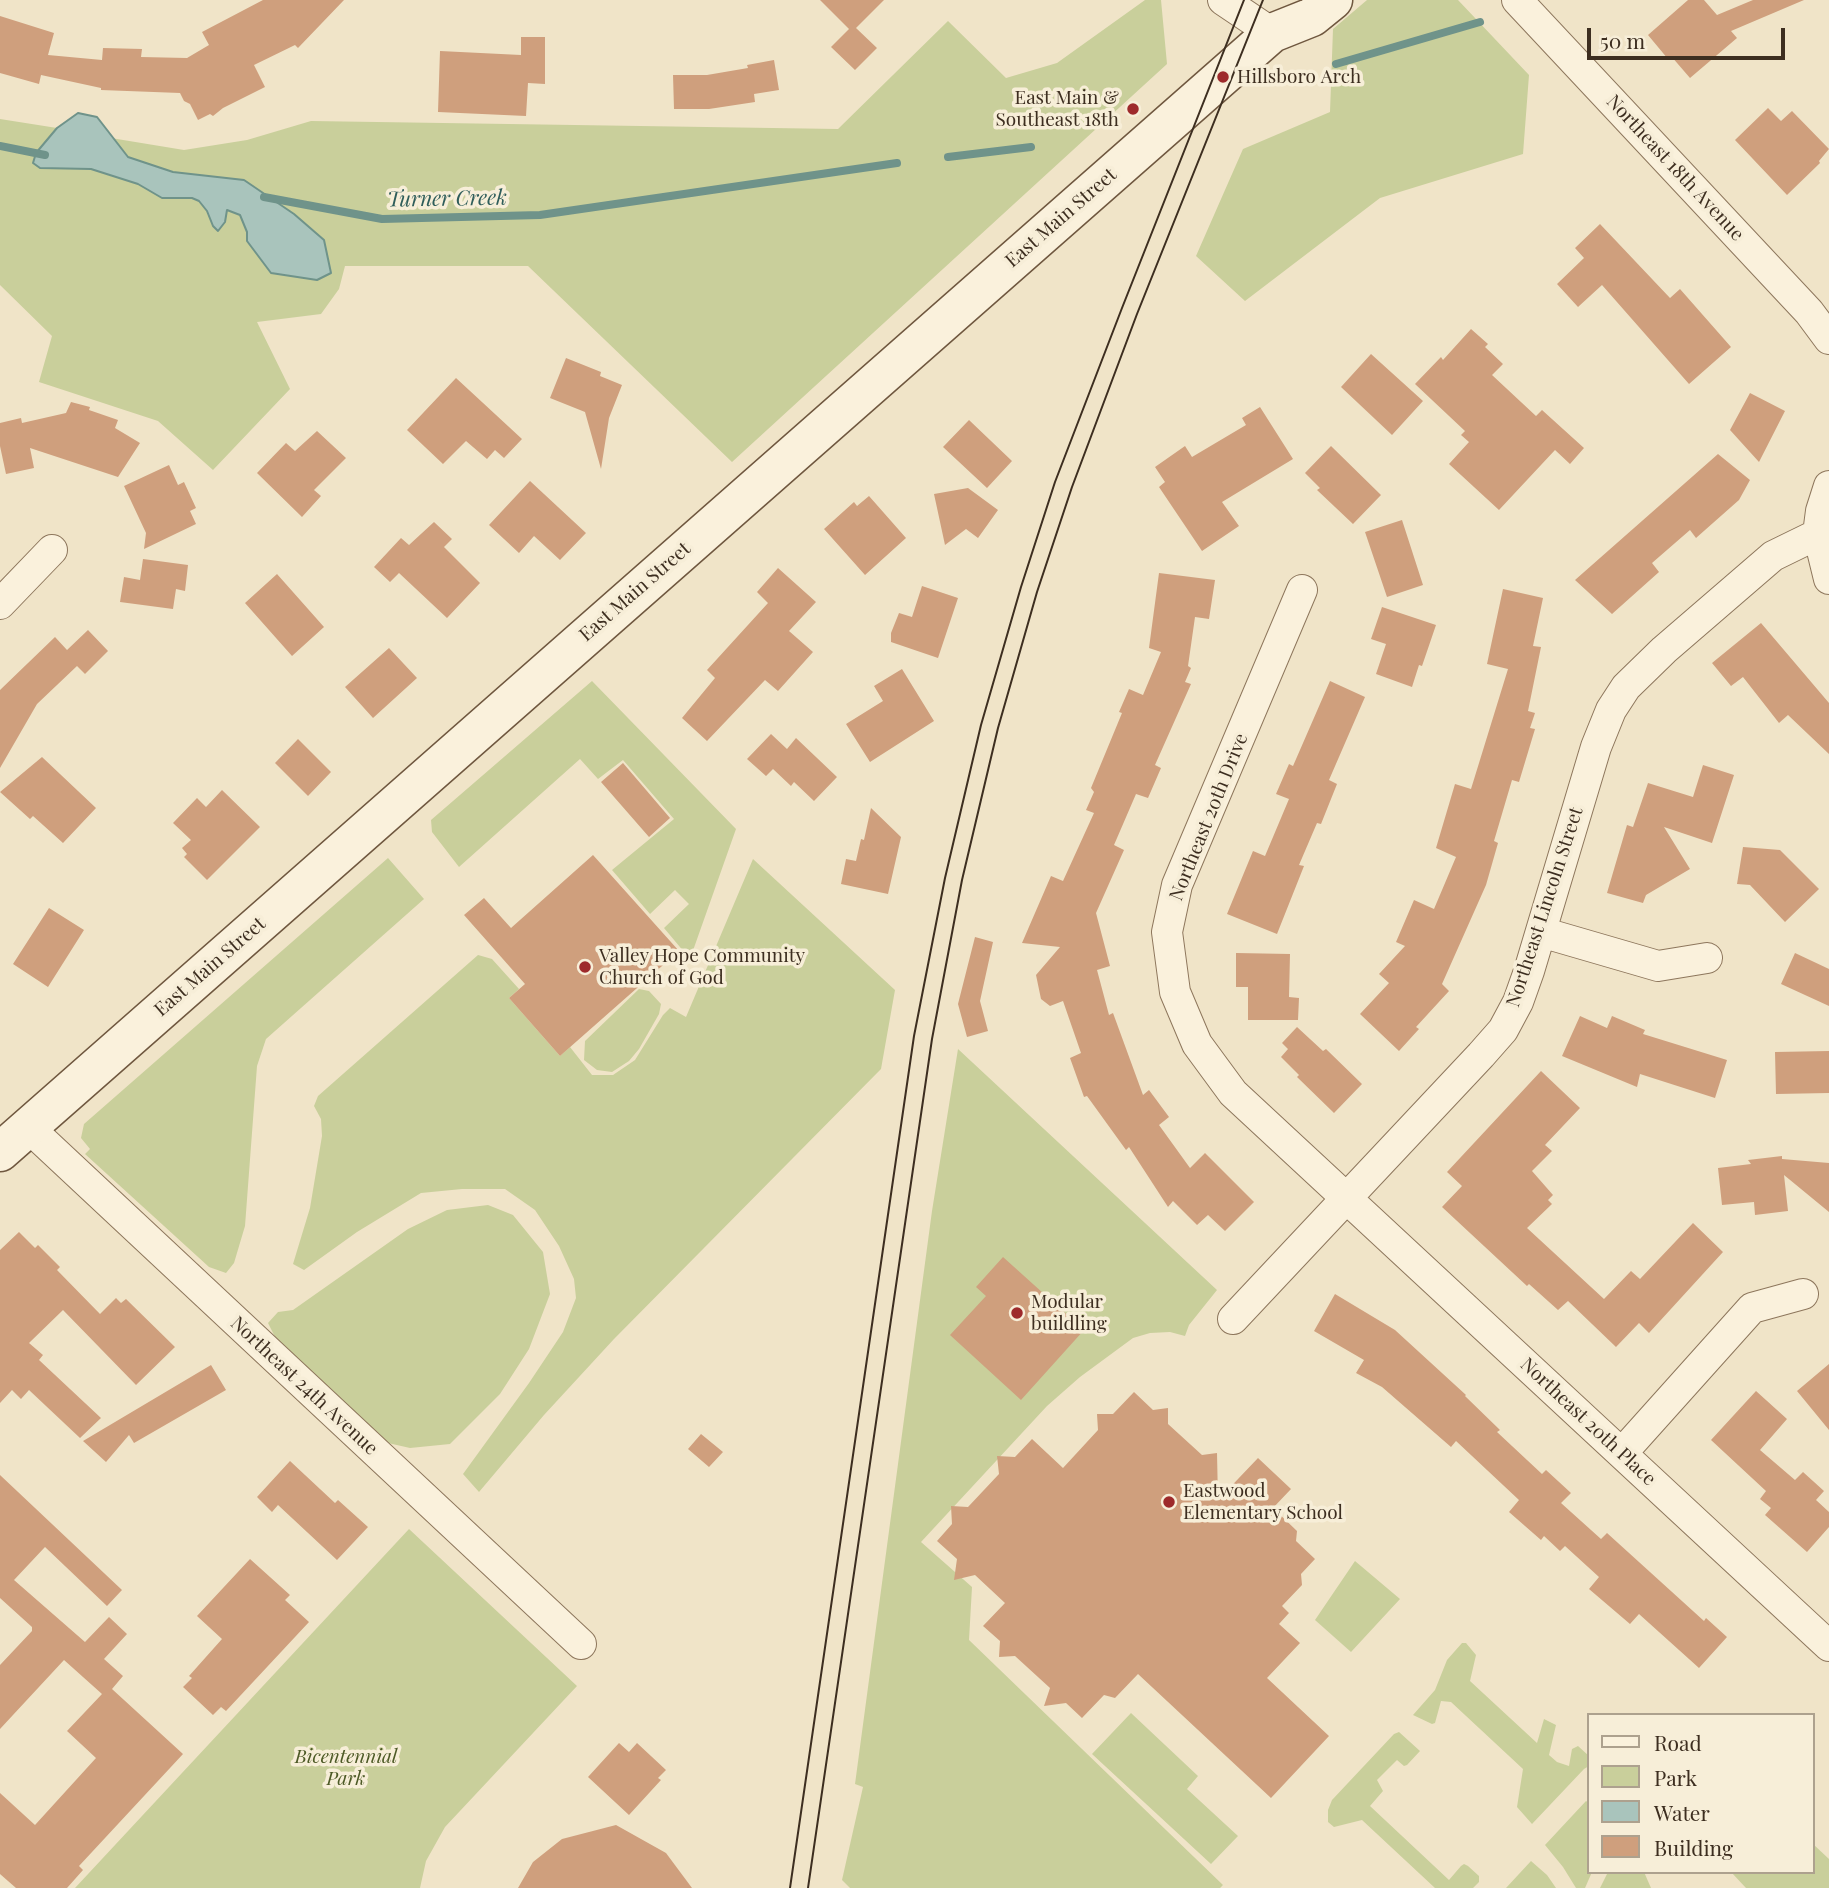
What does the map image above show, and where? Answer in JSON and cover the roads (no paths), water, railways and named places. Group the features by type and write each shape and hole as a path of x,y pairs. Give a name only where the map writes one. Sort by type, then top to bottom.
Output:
{"main road":[{"name":"East Main Street","path":"14,1140 1279,16 1312,18 1332,0"}],"street":[{"path":"1223,0 1279,16"},
{"name":"Northeast 18th Avenue","path":"1517,0 1810,312 1829,339"},
{"path":"1829,486 1821,511 1818,534 1829,579"},
{"name":"Northeast Lincoln Street","path":"1233,1319 1503,1030 1518,1002 1596,747 1616,699 1664,650 1773,556 1818,534"},
{"path":"0,604 52,550"},
{"name":"Northeast 20th Drive","path":"1302,590 1177,886 1167,932 1175,992 1197,1044 1233,1093 1347,1198"},
{"path":"1541,932 1658,966 1707,958"},
{"name":"Northeast 24th Avenue","path":"14,1140 581,1644"},
{"name":"Northeast 20th Place","path":"1347,1198 1829,1646"},
{"path":"1622,1453 1752,1308 1804,1294"}],"water":[{"path":"78,113 97,117 128,157 173,172 244,180 294,214 324,240 331,273 317,280 271,273 247,241 247,232 240,215 227,210 225,222 218,231 207,211 199,201 192,198 162,198 138,184 91,169 40,168 33,163 36,153 57,128"}],"waterway":[{"path":"1336,64 1480,22"},
{"name":"Turner Creek","path":"0,146 45,155"},
{"name":"Turner Creek","path":"948,157 1031,147"},
{"name":"Turner Creek","path":"264,197 382,219 540,215 897,163"}],"tram line":[{"path":"790,1888 914,1036 945,878 981,725 1055,482 1244,0"},
{"path":"808,1888 932,1039 962,880 998,728 1037,592 1072,487 1137,314 1263,0"}],"place":[{"name":"Hillsboro Arch","path":"1223,77"},
{"name":"East Main & Southeast 18th","path":"1133,109"},
{"name":"Valley Hope Community Church of God","path":"585,967"},
{"name":"Modular buildling","path":"1017,1313"},
{"name":"Eastwood Elementary School","path":"1169,1502"}],"park label":[{"name":"Bicentennial Park","path":"346,1768"}]}
